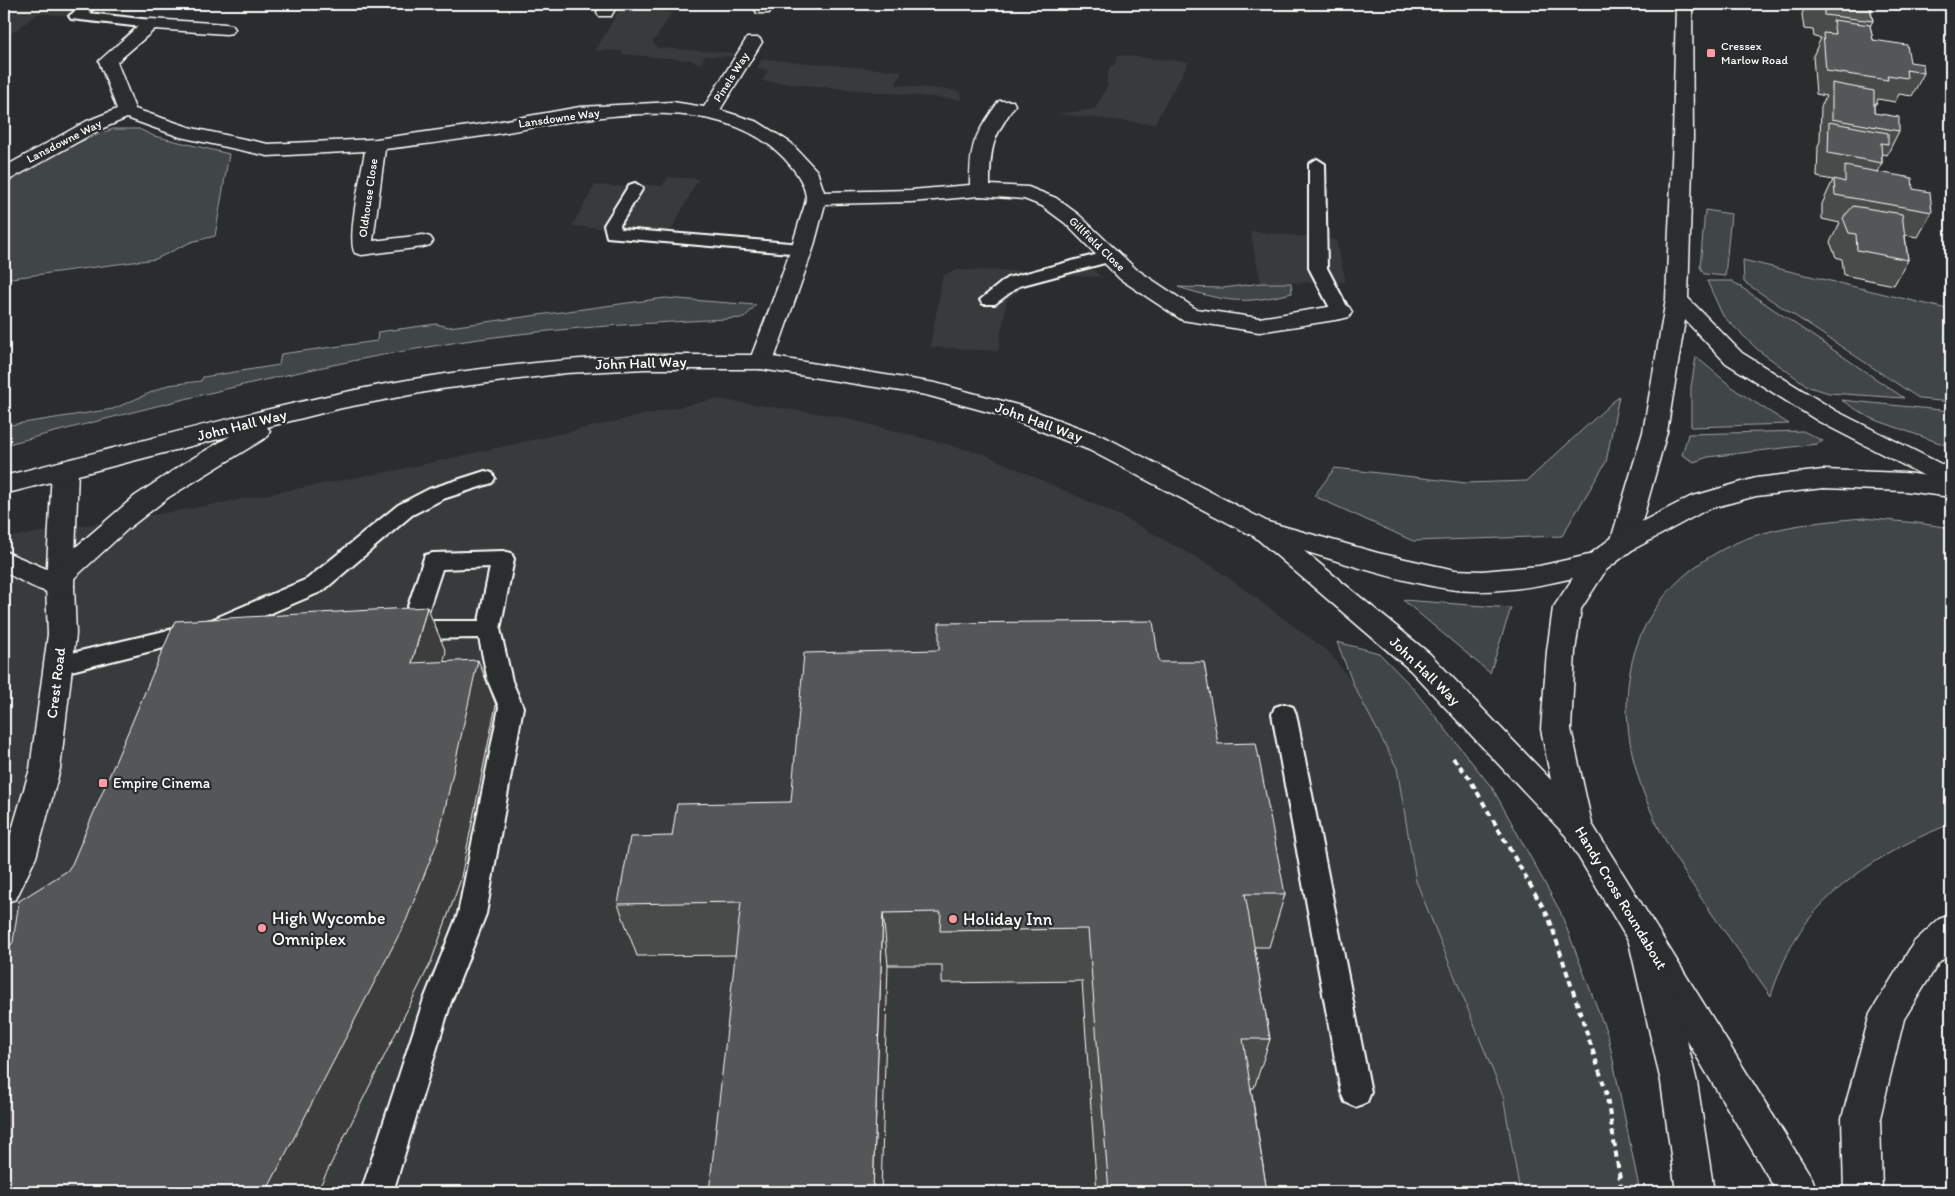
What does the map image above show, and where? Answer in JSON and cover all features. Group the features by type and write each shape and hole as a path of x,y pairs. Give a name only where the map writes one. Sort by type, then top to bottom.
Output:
{"main road":[{"path":"1623,543 1655,432 1676,299 1683,137 1684,4"},
{"path":"127,112 108,62 151,24 226,29"},
{"name":"Pinels Way","path":"709,112 753,42"},
{"path":"980,190 980,155 985,136 1006,105"},
{"name":"Lansdowne Way","path":"7,169 94,125 127,112 187,133 268,150 376,145 490,129 580,113 673,108 709,112 751,126 784,147 807,172 816,198"},
{"name":"Oldhouse Close","path":"376,145 363,225 362,249 424,241"},
{"name":"Gillfield Close","path":"816,198 911,196 980,190 1028,193 1049,202 1072,218 1128,274 1190,315 1259,325 1341,312"},
{"path":"761,362 779,307 802,249 816,198"},
{"path":"1676,299 1734,358 1822,414 1951,479"},
{"name":"John Hall Way","path":"4,485 342,400 441,382 566,366 645,362 761,362 927,388 1012,411 1098,444 1260,529 1420,662 1577,826"},
{"path":"4,561 60,581 129,514 161,490 202,462 290,413"},
{"name":"Crest Road","path":"4,889 20,857 45,769 62,634 60,581 65,469"},
{"name":"Handy Cross Roundabout","path":"1798,1192 1577,826 1556,729 1561,651 1567,608 1597,563 1623,543 1699,503 1756,487 1823,479 1905,482 1951,488"},
{"name":"John Hall Way","path":"1260,529 1378,562 1455,580 1482,581 1540,576 1597,563"},
{"path":"1863,1192 1861,1118 1888,1014 1926,954 1951,930"},
{"path":"1646,942 1679,1082 1695,1192"}],"lane":[{"path":"92,4 76,16 151,24"},
{"path":"1317,164 1318,268 1341,312"},
{"path":"635,188 612,224 613,233 628,236 802,249"},
{"path":"988,300 1013,282 1110,256"},
{"path":"59,666 216,627 316,585 406,510 436,494 485,478"},
{"path":"377,1192 437,1002 472,914 511,707 500,681 489,628 503,559 433,561 411,630 489,628"},
{"path":"1284,714 1356,1092"}],"path":[{"path":"1448,753 1468,776 1549,918 1606,1091 1622,1192"}],"shaded area":[{"path":"4,4 107,4 86,18 39,13 4,39"},
{"path":"620,8 672,13 653,42 657,48 735,53 730,57 705,56 700,64 690,60 622,54 622,51 596,50"},
{"path":"1118,55 1189,62 1154,124 1056,114 1095,109 1108,84 1106,82 1110,65 1114,66"},
{"path":"762,59 902,71 896,85 959,91 963,100 762,81 768,70 757,68"},
{"path":"113,129 139,129 154,136 229,154 215,236 191,242 156,259 4,279 4,184 30,167 57,153"},
{"path":"668,177 698,179 670,233 572,226 595,185 625,187 627,183 662,186"},
{"path":"1705,210 1731,214 1725,276 1704,274 1700,267"},
{"path":"1250,231 1336,240 1346,282 1261,283"},
{"path":"1080,257 1101,277 1068,276 1027,286 1007,299 998,351 930,347 943,275 957,270 1036,271"},
{"path":"1743,260 1951,310 1951,402 1920,399 1744,282"},
{"path":"1707,281 1732,281 1904,398 1829,393 1809,387 1758,350 1723,316"},
{"path":"1261,283 1291,283 1292,293 1260,299 1234,300 1209,296 1178,287 1223,288"},
{"path":"665,298 756,305 744,318 540,332 472,340 413,350 236,386 4,445 4,430 8,429 10,425 113,409 168,385 201,381 203,377 279,365 281,354 377,341 378,332 436,324 449,327"},
{"path":"1696,357 1737,391 1789,424 1691,427 1691,387"},
{"path":"1619,396 1606,462 1562,536 1413,541 1314,496 1335,468 1466,483 1527,481"},
{"path":"715,399 837,416 984,454 1125,518 1217,569 1330,653 1353,684 1397,768 1416,881 1503,1096 1520,1192 4,1192 4,538 183,510 407,468"},
{"path":"1841,400 1951,411 1951,447 1870,418"},
{"path":"1803,431 1823,441 1817,444 1708,457 1694,462 1682,455 1688,434"},
{"path":"1863,518 1951,528 1951,824 1908,843 1885,856 1843,885 1824,902 1795,940 1781,967 1771,996 1687,877 1663,836 1644,795 1632,753 1627,712 1630,672 1641,635 1661,600 1691,570 1731,545 1763,533 1812,523"},
{"path":"1403,600 1511,608 1490,673"},
{"path":"1337,642 1379,653 1412,687 1493,789 1560,911 1608,1036 1640,1192 1520,1192 1503,1096 1416,881 1397,768 1353,684"}],"building":[{"path":"1813,4 1869,4 1873,21 1824,15 1824,8 1814,6"},
{"path":"1833,20 1870,25 1873,40 1907,45 1910,62 1923,64 1924,73 1906,70 1907,78 1887,75 1888,80 1826,71 1823,33 1835,34"},
{"path":"1832,83 1874,91 1874,113 1899,117 1899,131 1832,119"},
{"path":"1829,122 1888,133 1888,144 1881,143 1882,163 1828,153"},
{"path":"1845,166 1912,178 1913,189 1930,192 1932,212 1835,195 1834,179 1845,182"},
{"path":"1853,206 1902,214 1908,260 1857,250 1856,234 1849,233 1843,218"},
{"name":"High Wycombe Omniplex","path":"427,607 412,663 478,660 438,840 406,921 266,1192 4,1192 4,954 13,942 19,901 67,871 72,864 175,621"},
{"name":"Holiday Inn","path":"1153,621 1159,662 1204,662 1218,744 1256,743 1285,894 1245,894 1270,1039 1243,1039 1267,1192 1109,1192 1088,929 940,931 941,912 883,913 873,1192 709,1192 741,902 618,904 630,837 672,836 677,804 791,802 804,653 939,650 939,623"}],"place":[{"name":"Cressex Marlow Road","path":"1711,53"},
{"name":"Empire Cinema","path":"103,783"},
{"name":"Holiday Inn","path":"953,919"},
{"name":"High Wycombe Omniplex","path":"262,928"}]}
